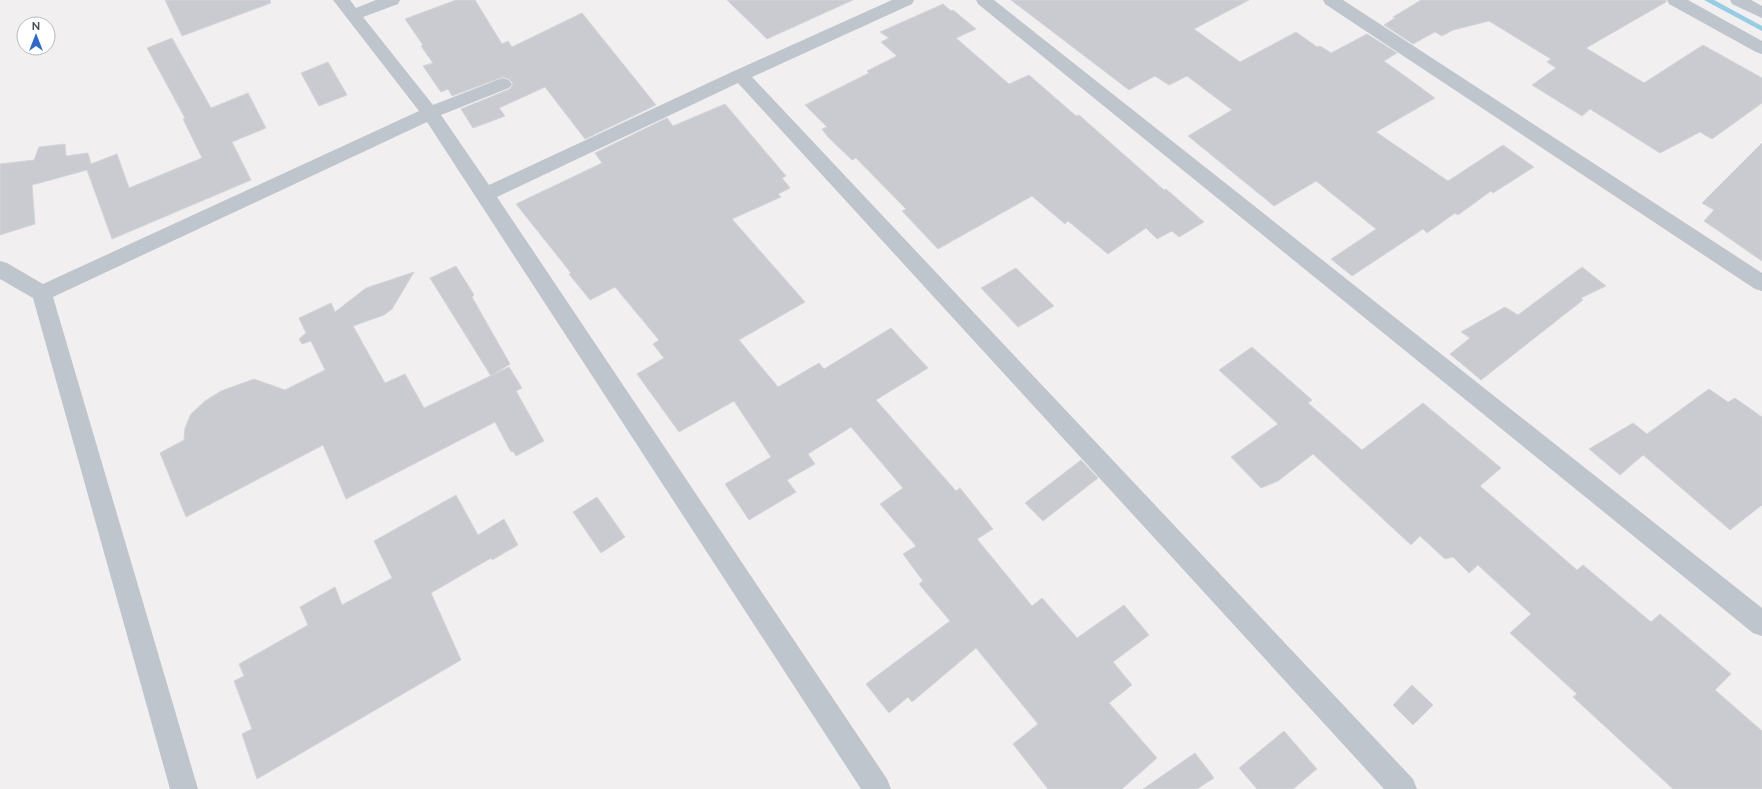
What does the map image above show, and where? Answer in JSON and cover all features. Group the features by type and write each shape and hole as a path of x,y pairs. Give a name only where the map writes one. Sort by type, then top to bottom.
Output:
{"street":[{"path":"341,0 430,113 877,789"},
{"path":"352,15 392,0"},
{"path":"485,195 740,75 906,0"},
{"path":"984,0 1762,624"},
{"path":"1331,0 1762,283"},
{"path":"1675,0 1762,48"},
{"path":"1738,0 1762,13"},
{"path":"740,75 1403,789"},
{"path":"42,293 430,113 503,84"},
{"path":"0,269 42,293 184,789"}],"building":[{"path":"165,0 270,0 271,3 182,36"},
{"path":"456,0 475,0 502,44 508,41 512,47 582,13 656,105 585,139 545,87 499,108 505,116 473,128 461,109 510,89 513,83 509,79 503,77 452,96 448,89 441,92 423,66 433,63 421,46 423,45 405,19"},
{"path":"727,0 853,0 767,39"},
{"path":"1011,0 1249,0 1194,29 1240,62 1296,32 1317,47 1320,46 1331,53 1367,34 1397,53 1384,61 1435,98 1376,132 1448,181 1503,145 1534,167 1493,193 1491,191 1458,215 1455,213 1427,233 1423,229 1352,276 1331,259 1376,229 1316,181 1274,206 1188,136 1232,110 1187,76 1169,85 1155,76 1129,90"},
{"path":"1421,0 1666,0 1666,2 1586,48 1644,83 1703,45 1762,78 1762,103 1712,139 1700,132 1660,153 1590,109 1582,116 1532,85 1556,68 1547,62 1551,59 1489,21 1453,30 1442,36 1435,32 1413,44 1384,25 1395,18 1393,17"},
{"path":"943,4 951,11 953,10 976,29 956,38 1009,84 1029,75 1076,116 1079,115 1164,190 1166,189 1204,222 1179,237 1172,231 1157,239 1146,228 1108,254 1068,221 1065,224 1032,196 938,249 902,211 906,209 856,158 852,160 828,137 822,129 827,127 805,105 869,73 867,71 897,56 881,42 889,38 880,32"},
{"path":"172,38 211,108 248,93 266,128 232,142 251,180 112,239 87,170 32,185 35,224 0,235 0,164 34,160 39,147 65,144 66,156 88,153 91,164 117,154 129,188 202,158 183,119 185,118 147,48"},
{"path":"328,62 347,95 319,106 301,73"},
{"path":"725,104 786,176 782,178 790,188 778,194 781,197 732,219 805,302 739,340 778,387 819,363 824,369 891,328 928,368 876,400 956,491 960,488 993,529 977,539 1032,606 1042,598 1077,638 1124,605 1149,635 1113,662 1132,685 1109,703 1157,758 1122,789 1048,789 1013,744 1038,724 976,648 912,702 908,697 889,713 866,684 950,621 919,584 923,581 903,554 916,546 880,504 903,488 851,427 808,454 815,464 787,480 796,492 749,520 725,484 771,457 734,401 679,432 637,374 664,358 653,344 659,340 615,287 590,300 569,274 571,273 516,204 602,163 595,153 667,118 673,126"},
{"path":"1762,143 1762,261 1704,221 1714,210 1702,203"},
{"path":"456,266 474,295 472,297 510,364 491,376 430,278"},
{"path":"1582,267 1606,286 1581,298 1583,300 1481,380 1450,354 1470,338 1461,332 1505,307 1518,315"},
{"path":"1016,268 1054,306 1018,327 981,288"},
{"path":"414,272 392,309 384,315 353,326 385,383 405,374 424,408 509,367 522,388 516,391 544,441 516,456 513,451 511,452 495,422 346,499 323,445 186,517 160,453 184,440 185,428 191,414 205,401 221,391 254,379 285,390 325,370 311,341 302,344 299,339 306,333 299,318 331,303 335,312 366,288"},
{"path":"1252,347 1312,400 1308,403 1362,450 1423,403 1501,468 1480,486 1577,570 1583,565 1651,622 1660,614 1731,674 1715,690 1762,731 1762,789 1673,789 1573,697 1577,694 1510,633 1531,614 1478,565 1469,573 1453,557 1445,559 1420,536 1411,545 1313,454 1278,481 1261,488 1231,457 1278,424 1219,370"},
{"path":"1709,389 1728,402 1735,398 1762,417 1762,505 1730,530 1643,455 1620,475 1589,449 1633,423 1647,434"},
{"path":"1081,460 1098,478 1043,521 1025,503"},
{"path":"456,495 478,535 504,519 518,545 492,560 491,558 431,593 461,660 257,779 242,734 252,729 234,681 244,676 239,664 308,625 300,607 335,587 342,605 392,578 374,541"},
{"path":"597,497 625,537 601,553 573,512"},
{"path":"1412,685 1433,705 1413,725 1393,705"},
{"path":"1284,731 1317,769 1293,789 1257,789 1239,768"},
{"path":"1195,753 1214,778 1197,789 1143,789"}],"waterway":[{"path":"1708,0 1762,29"}]}
